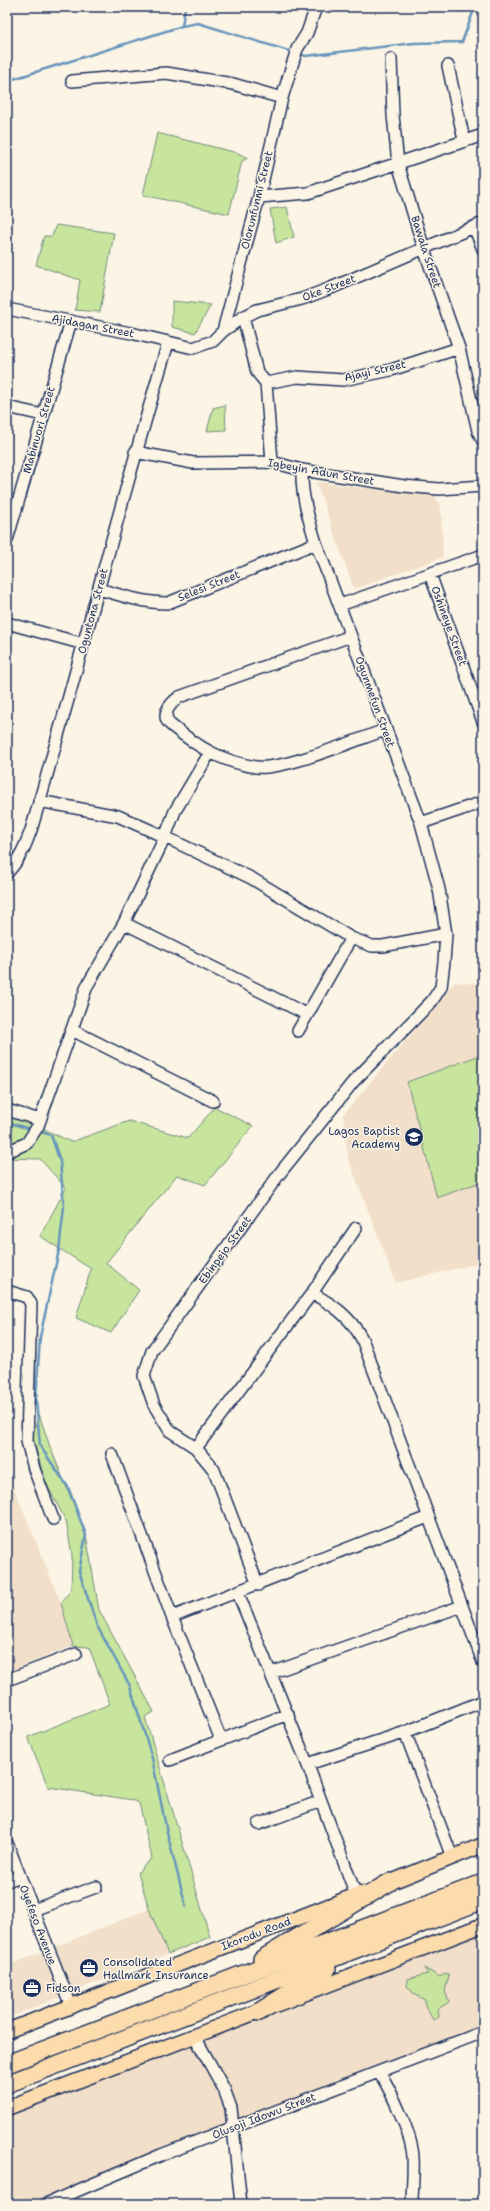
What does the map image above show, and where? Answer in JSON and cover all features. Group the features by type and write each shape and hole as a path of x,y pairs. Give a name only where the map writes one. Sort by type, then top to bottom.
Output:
{"highway":[{"path":"222,1983 390,1882"},
{"path":"7,2064 483,1883"},
{"path":"7,2084 357,1950 483,1900"},
{"path":"259,2012 357,1950"}],"main road":[{"name":"Ikorodu Road","path":"7,2031 483,1845"},
{"path":"7,2108 483,1925"}],"street":[{"name":"Olorunfunmi Street","path":"223,331 259,197 290,68 296,51 307,33 316,7"},
{"name":"Bawala Street","path":"391,59 393,115 398,164 424,250 459,348 478,431 483,441"},
{"path":"448,66 464,140"},
{"path":"72,81 166,73 233,84 282,98"},
{"path":"259,197 308,193 398,164 464,140 483,135"},
{"path":"479,225 483,249"},
{"name":"Oke Street","path":"173,343 193,348 205,346 243,317 257,310 302,299 424,250 479,225"},
{"name":"Ajidagan Street","path":"7,309 173,343"},
{"path":"243,317 257,372 260,379 266,383 272,462"},
{"name":"Mabinuori Street","path":"7,540 71,321"},
{"name":"Oguntona Street","path":"7,874 16,863 26,845 40,801 99,589 135,452 173,343"},
{"name":"Ajayi Street","path":"266,383 297,377 343,380 391,370 459,348"},
{"path":"7,407 43,415"},
{"name":"Igbeyin Adun Street","path":"135,452 193,463 272,462 302,470 404,486 440,489 483,486"},
{"name":"Ogunmefun Street","path":"302,470 302,482 306,507 316,543 421,823 439,889 446,934"},
{"name":"Selesi Street","path":"99,589 135,600 152,603 168,602 316,543"},
{"path":"340,605 483,554"},
{"name":"Oshineye Street","path":"430,574 483,722"},
{"path":"7,623 84,644"},
{"path":"351,636 179,697 172,702 167,709 166,716 169,724 209,754 256,767 283,765 385,730"},
{"path":"7,1152 26,1143 39,1123 87,986 124,923 166,836 175,811 209,754"},
{"path":"40,801 118,816 166,836 251,878 351,938 372,946 383,946 446,934"},
{"path":"421,823 483,802"},
{"path":"124,923 306,1014"},
{"name":"Ebinpejo Street","path":"258,1585 214,1470 196,1448 170,1431 154,1405 144,1376 152,1351 280,1173 353,1082 432,1001 441,987 446,934"},
{"path":"298,1031 306,1014 351,938"},
{"path":"72,1030 213,1101"},
{"path":"7,1110 39,1123"},
{"path":"196,1448 312,1293 356,1228"},
{"path":"7,1291 27,1297 31,1304 27,1441 34,1469 53,1519"},
{"path":"312,1293 346,1315 358,1332 483,1662"},
{"path":"112,1454 172,1617 222,1740"},
{"path":"172,1617 238,1593 428,1517"},
{"path":"238,1593 308,1764 356,1895"},
{"path":"271,1673 462,1606"},
{"path":"7,1680 76,1654"},
{"path":"308,1764 405,1732 483,1701"},
{"path":"170,1760 288,1714"},
{"path":"405,1732 452,1857"},
{"path":"259,1824 321,1801"},
{"name":"Oyefeso Avenue","path":"7,1843 71,2006"},
{"path":"7,1881 20,1876"},
{"path":"33,1910 96,1887"},
{"name":"Olusoji Idowu Street","path":"46,2204 161,2155 483,2032"},
{"path":"195,2037 228,2098 234,2128 241,2204"},
{"path":"379,2072 388,2085 401,2117 413,2156 412,2204"}],"shaded area":[{"path":"316,482 410,493 434,494 441,507 443,557 354,589"},
{"name":"Lagos Baptist Academy","path":"455,982 483,984 483,1262 396,1283 348,1158 343,1115"},
{"path":"7,1471 61,1603 73,1646 7,1672"},
{"path":"149,1909 168,1954 7,2018 7,1966"},
{"path":"483,1928 483,2035 43,2204 7,2204 7,2111"}],"green space":[{"path":"157,133 238,153 248,158 242,161 229,214 143,195"},
{"path":"287,207 294,237 276,243 270,209"},
{"path":"56,225 114,233 100,312 75,310 80,280 36,265 44,236 52,236"},
{"path":"172,301 211,305 195,333 172,327"},
{"path":"225,405 226,430 207,431 213,408"},
{"path":"483,1054 483,1181 437,1198 407,1082"},
{"path":"215,1107 253,1126 205,1185 177,1175 106,1263 139,1290 111,1333 76,1318 91,1269 40,1236 66,1188 40,1159 7,1158 7,1111 71,1142 129,1121 188,1138"},
{"path":"39,1414 50,1447 86,1534 99,1610 154,1712 145,1717 210,1937 168,1954 149,1909 138,1872 152,1858 139,1803 133,1800 48,1787 28,1737 110,1704 89,1647 73,1646 61,1603 71,1590 72,1555 66,1521 46,1483 32,1437"},
{"path":"424,1968 440,1977 446,1973 449,1975 445,1991 449,2002 438,2009 439,2017 433,2020 425,2005 425,2000 415,1995 407,1986 407,1979 428,1974"}],"waterway":[{"path":"7,81 182,26 185,7"},
{"path":"299,54 306,56 414,43 462,42 475,7"},
{"path":"182,26 198,23 292,52"},
{"path":"7,1122 33,1130"},
{"path":"38,1131 51,1135 60,1161 64,1207 59,1250 40,1337 36,1399 40,1446 68,1487 86,1535 79,1571 97,1626 130,1686 152,1758 167,1832 186,1907"}],"place":[{"name":"Lagos Baptist Academy","path":"414,1137"},
{"name":"Consolidated Hallmark Insurance","path":"89,1968"},
{"name":"Fidson","path":"32,1988"}]}
